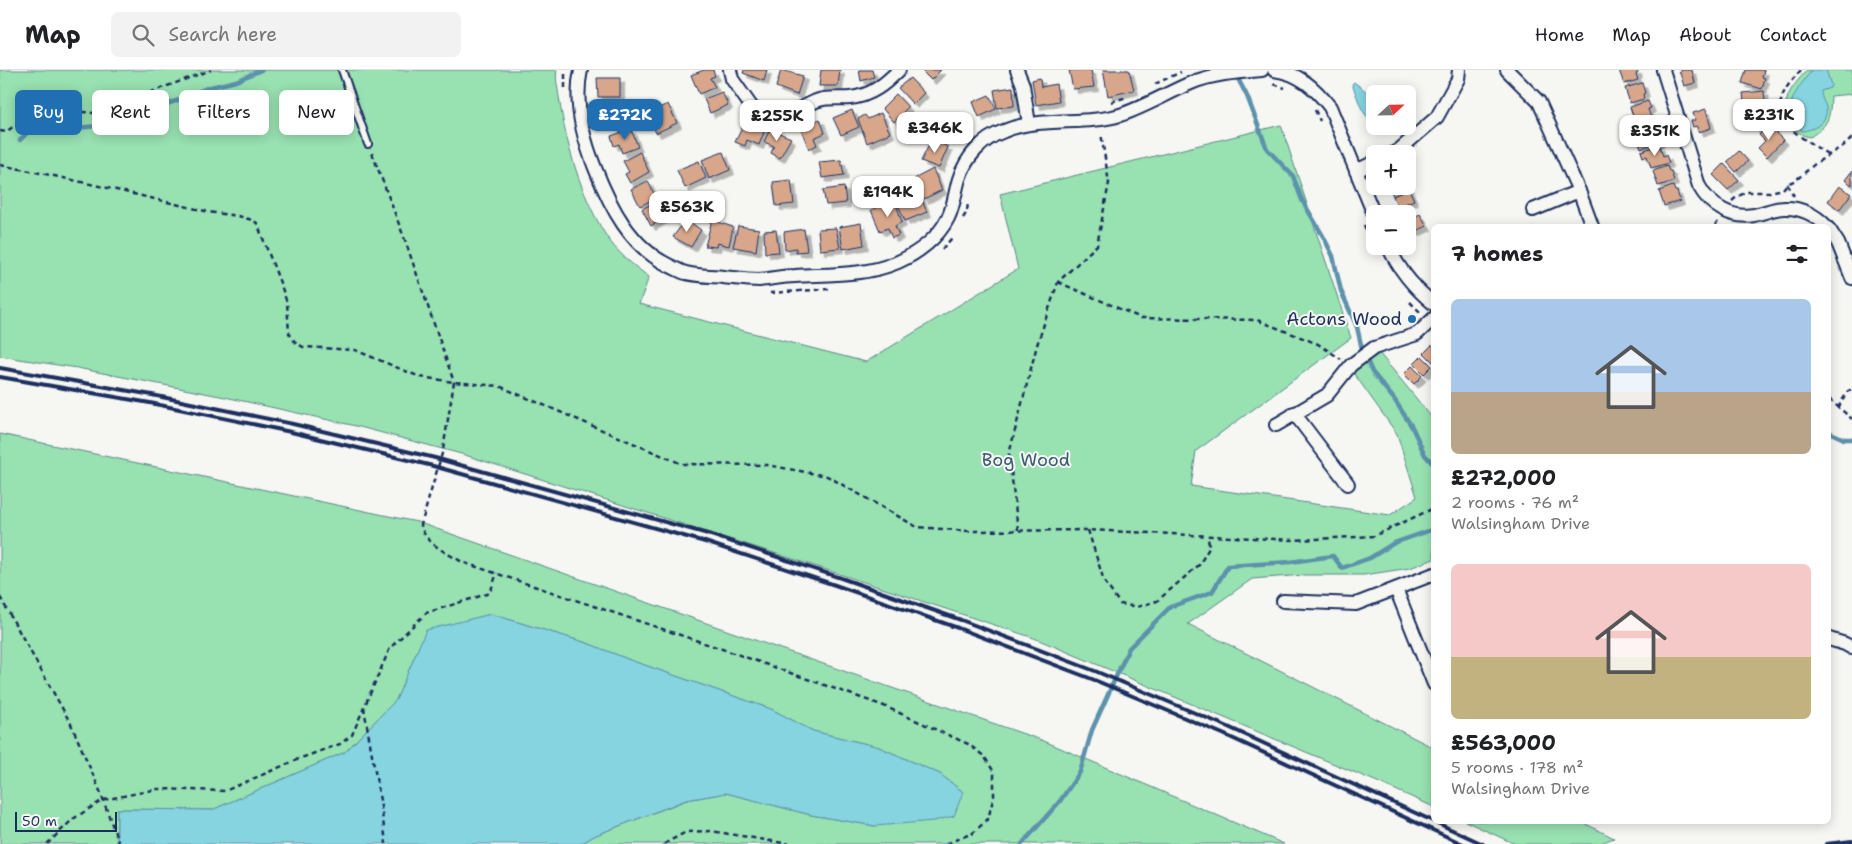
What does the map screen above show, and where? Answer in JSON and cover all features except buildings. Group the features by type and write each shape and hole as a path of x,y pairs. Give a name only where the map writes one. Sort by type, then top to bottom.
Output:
{"street":[{"path":"580,70 578,82 581,120 590,156 602,188 619,219 642,246 662,262 685,273 759,280 786,276 858,273 899,262 918,251 934,238 948,218 959,178 967,160 977,148 1004,130 1028,124 1098,119 1120,115 1192,82 1257,70"},
{"path":"730,70 732,79 753,110 781,116 817,100 862,96 882,86 900,70"},
{"path":"1017,70 1023,85 1028,124"},
{"path":"1274,70 1302,74 1330,107 1370,205"},
{"path":"1405,145 1437,117 1458,79 1459,70"},
{"path":"1507,70 1539,102 1579,191 1591,224"},
{"path":"1663,70 1699,186 1710,202 1724,212 1740,216 1785,208 1796,209 1820,220 1824,224"},
{"path":"1356,171 1366,166"},
{"path":"1533,210 1579,191"},
{"path":"1831,232 1851,270"},
{"path":"1393,255 1412,284 1431,301"},
{"path":"1276,425 1327,395 1351,366 1374,348 1417,334 1428,316"},
{"path":"1294,413 1348,484"},
{"path":"1283,601 1356,604 1431,575"},
{"path":"1396,589 1431,676"},
{"path":"1831,640 1852,648"}],"lane":[{"path":"342,70 368,144"}],"path":[{"path":"0,131 6,132 38,108 94,113 210,70"},
{"path":"565,70 565,95"},
{"path":"1150,87 1175,74 1188,70"},
{"path":"1802,70 1785,91 1780,108 1785,124 1796,134 1829,154"},
{"path":"1272,84 1287,88"},
{"path":"1109,103 1133,95"},
{"path":"1313,107 1322,123"},
{"path":"1018,530 1010,454 1037,345 1058,282 1097,245 1109,183 1101,133"},
{"path":"1724,212 1738,196 1748,192 1770,192 1783,189 1787,184 1796,180 1852,138"},
{"path":"368,144 405,240 454,382 443,450 421,525 423,533 436,546 462,562 728,651 884,706 968,744 984,756 994,772 994,796 988,818 973,833 945,844"},
{"path":"0,165 60,176 220,215 250,219 256,223 282,288 287,303 289,332 294,342 304,347 355,350 420,377 499,386 682,464 767,465 827,476 917,527 968,531 1088,530 1295,540 1374,536 1431,509"},
{"path":"963,220 967,212 968,202"},
{"path":"1361,218 1366,229"},
{"path":"938,253 954,236"},
{"path":"1058,282 1141,318 1256,320 1318,344 1351,366"},
{"path":"762,293 832,289"},
{"path":"1406,298 1428,316"},
{"path":"1838,408 1848,391 1852,390"},
{"path":"1831,401 1852,419"},
{"path":"1088,530 1104,581 1120,604 1137,607 1157,601 1199,565 1208,548 1208,536"},
{"path":"47,844 72,819 103,800 158,789 225,791 300,758 340,744 352,735 390,648 426,613 490,593 497,573"},
{"path":"0,597 71,724 119,844"},
{"path":"364,707 383,815 386,844"},
{"path":"664,844 686,832 711,831 790,844"}],"green space":[{"name":"Bog Wood","path":"0,70 557,70 556,76 562,115 570,150 588,202 614,247 649,277 639,304 866,362 1018,269 1000,194 1281,125 1351,338 1196,451 1191,486 1390,515 1417,497 1397,434 1350,368 1375,348 1431,416 1431,560 1410,568 1364,575 1304,575 1252,579 1188,624 1431,746 1431,806 1034,638 818,567 465,455 356,426 225,397 77,368 0,356"},
{"path":"1807,70 1852,70 1852,94 1831,96 1829,115 1825,125 1810,137 1794,129 1787,118 1786,112 1790,91"},
{"path":"0,434 417,522 1044,741 1284,844 580,844 596,835 687,800 726,793 811,815 875,826 963,792 940,774 879,747 813,731 771,709 587,643 491,614 426,631 396,700 345,752 212,810 117,809 117,844 0,844"},
{"path":"1472,824 1586,824 1614,838 1598,844 1515,844"}],"water":[{"path":"1812,70 1826,70 1831,85 1830,88 1821,91 1826,107 1823,121 1816,127 1802,131 1789,117 1790,110 1796,92"},
{"path":"1354,82 1366,91 1366,114 1361,107 1352,84"},
{"path":"491,614 587,643 771,709 813,731 879,747 940,774 963,792 954,816 934,821 875,826 811,815 726,793 686,800 596,835 580,844 117,844 117,809 212,810 345,752 396,700 426,630"}],"waterway":[{"path":"20,140 29,131 38,126 50,123 77,128 97,126 176,101 207,88 236,81 261,70"},
{"path":"1235,73 1247,96 1267,149 1293,176 1302,200 1333,256 1341,291 1357,327 1362,349 1372,372 1394,399 1412,427 1425,455 1431,462"},
{"path":"1831,433 1844,439 1852,439"},
{"path":"1022,844 1060,801 1080,772 1092,730 1129,648 1170,607 1212,592 1228,566 1290,562 1333,556 1342,568 1370,558 1394,543 1431,530"}],"railway":[{"path":"0,368 152,395 293,424 435,458 708,534 961,620 1095,671 1226,726 1431,820"},
{"path":"0,377 150,403 291,432 433,466 705,542 958,628 1092,679 1223,734 1463,844"},
{"path":"1439,824 1483,844"},
{"path":"1826,844 1852,841"}],"place":[{"name":"Actons Wood","path":"1412,319"}]}
